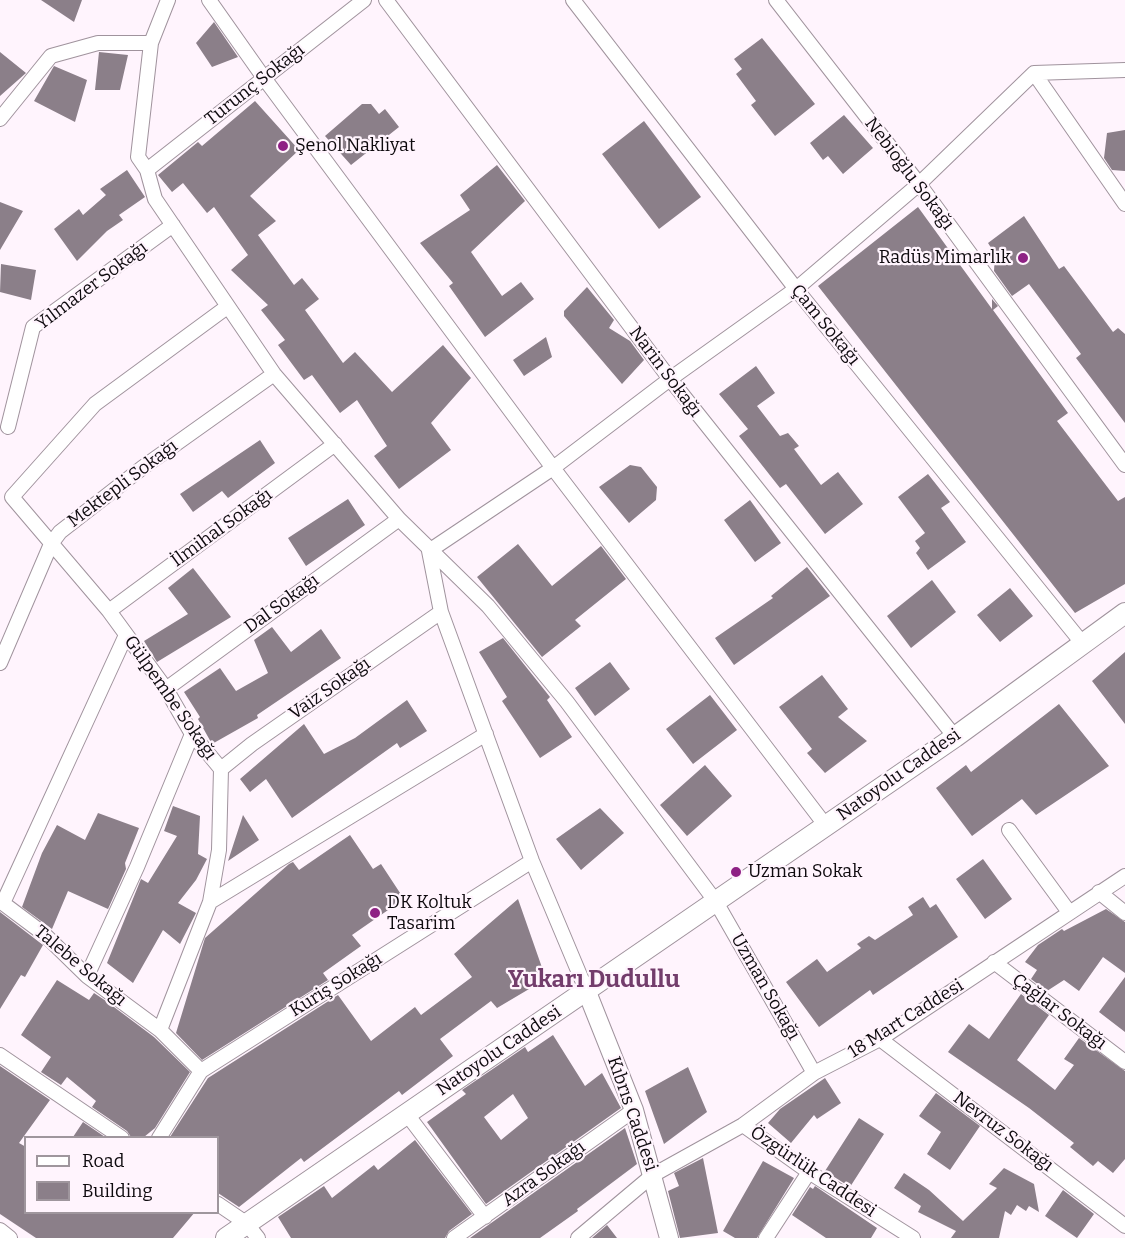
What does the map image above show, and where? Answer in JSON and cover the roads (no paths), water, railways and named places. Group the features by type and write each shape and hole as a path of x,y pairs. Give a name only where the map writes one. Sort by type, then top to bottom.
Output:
{"main road":[{"name":"Natoyolu Caddesi","path":"226,1238 252,1230 406,1113 587,992 955,737 1125,614"}],"street":[{"name":"Uzman Sokağı","path":"168,0 151,43 138,157 147,170 155,200 274,374 399,519 429,551 488,606 567,702 716,902 814,1073"},
{"path":"209,0 264,78 553,468 826,826"},
{"name":"Turunç Sokağı","path":"147,170 364,0"},
{"name":"Narin Sokağı","path":"386,0 669,379 955,737"},
{"name":"Çam Sokağı","path":"573,0 796,289 1083,644"},
{"name":"Nebioğlu Sokağı","path":"776,0 919,184 1125,465"},
{"path":"0,119 51,56 98,43 151,43"},
{"path":"587,992 532,861 441,612 429,551 553,468 669,379 796,289 919,184 1034,73 1125,70"},
{"path":"1034,73 1125,204"},
{"name":"Yılmazer Sokağı","path":"8,427 33,327 172,225"},
{"name":"Gülpembe Sokağı","path":"160,1029 210,902 219,850 221,769 192,734 165,689 109,611 6,495 94,404 227,307"},
{"name":"Mektepli Sokağı","path":"0,663 51,544 73,520 274,374"},
{"name":"İlmihal Sokağı","path":"109,611 335,444"},
{"name":"Dal Sokağı","path":"165,689 399,519"},
{"name":"Vaiz Sokağı","path":"221,769 252,744 441,612"},
{"path":"1,902 126,635"},
{"path":"87,976 137,867 192,734"},
{"path":"210,902 486,734"},
{"path":"1010,830 1069,912"},
{"name":"Kuriş Sokağı","path":"201,1071 532,861"},
{"name":"18 Mart Caddesi","path":"578,1238 653,1175 743,1125 814,1073 880,1039 1125,876"},
{"path":"1099,892 1125,913"},
{"name":"Talebe Sokağı","path":"1,902 44,934 87,976 160,1029 201,1071"},
{"name":"Çağlar Sokağı","path":"993,962 1125,1062"},
{"name":"Kıbrıs Caddesi","path":"587,992 634,1110 669,1238"},
{"name":"Nevruz Sokağı","path":"880,1039 1125,1226"},
{"path":"0,1055 121,1136"},
{"path":"160,1136 201,1071"},
{"name":"Azra Sokağı","path":"453,1238 634,1110"},
{"path":"406,1113 485,1216"},
{"name":"Özgürlük Caddesi","path":"743,1125 903,1236"},
{"path":"766,1238 809,1172"},
{"path":"219,1205 252,1230"},
{"path":"0,1230 10,1238"}],"place":[{"name":"Şenol Nakliyat","path":"283,146"},
{"name":"Radüs Mimarlık","path":"1023,258"},
{"name":"Uzman Sokak","path":"736,872"},
{"name":"DK Koltuk Tasarim","path":"375,913"}],"district":[{"name":"Yukarı Dudullu","path":"594,980"}]}
